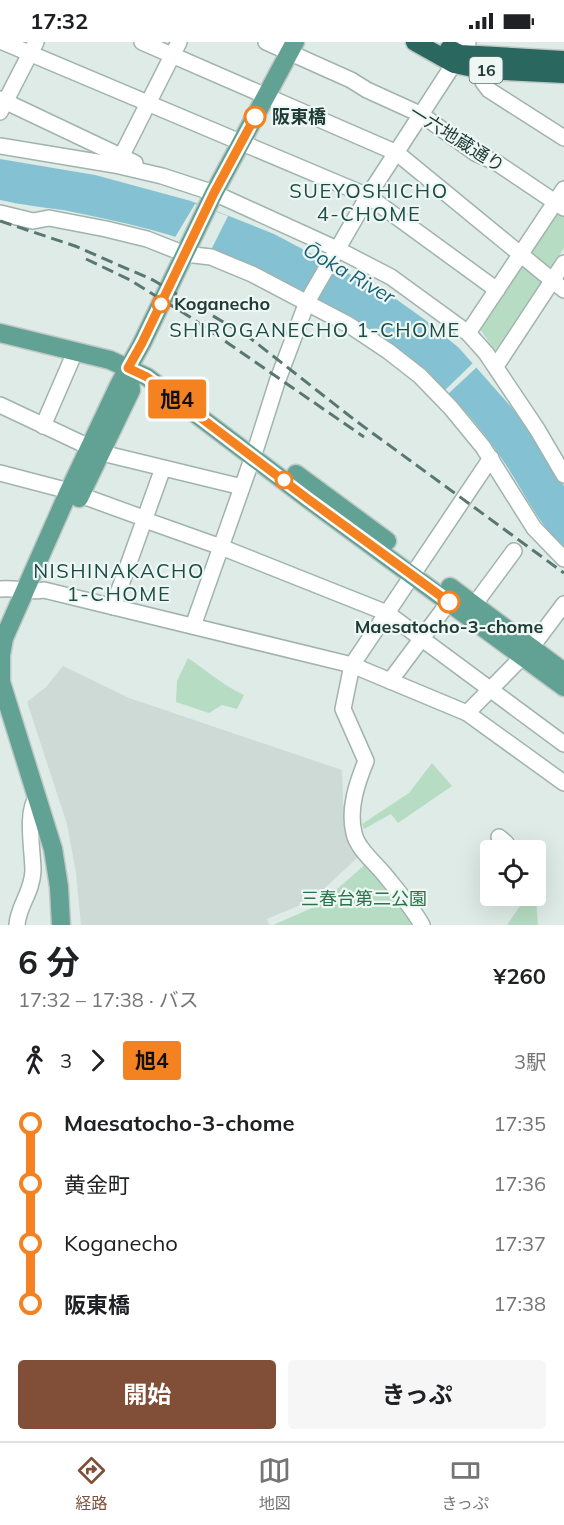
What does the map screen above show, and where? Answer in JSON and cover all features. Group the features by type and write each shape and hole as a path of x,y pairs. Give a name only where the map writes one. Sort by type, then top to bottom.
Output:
{"highway":[{"name":"16","path":"415,42 461,53 564,60"},
{"name":"16","path":"437,42 461,53 483,70 564,74"}],"main road":[{"path":"61,925 59,887 53,849 1,682 1,655 4,638 31,590 96,450 131,390 132,363 214,193 292,47"},
{"path":"0,324 132,363 147,377 255,451 416,570 474,605 564,687"},
{"path":"0,333 110,360 132,363"},
{"path":"416,570 449,602 526,652 564,672"},
{"path":"31,590 14,649 12,679 61,840 70,883 71,925"}],"street":[{"path":"3,42 33,48 148,102 368,196 497,290"},
{"path":"142,42 176,49 266,97 397,153 558,285"},
{"name":"一六地蔵通り","path":"266,42 292,47 422,115 475,153 561,200"},
{"path":"33,48 2,104 118,161 214,193 334,255 391,277 468,333 496,366 564,475"},
{"path":"118,161 176,49"},
{"path":"193,626 277,382 308,300 368,196 461,53"},
{"path":"483,70 483,82 489,90 564,138"},
{"path":"0,146 118,161"},
{"path":"468,333 521,254 561,200"},
{"path":"0,213 33,221 49,218 106,229 147,239 185,254 211,257 308,300 388,351 420,376 469,427 534,528 564,559"},
{"path":"496,366 558,285 564,263"},
{"path":"43,426 75,352"},
{"path":"0,405 96,450 242,488"},
{"path":"422,925 354,834 353,803 366,761 344,709 352,665 491,458"},
{"path":"113,607 163,468"},
{"path":"0,473 75,493 221,547 387,613 559,740"},
{"path":"474,605 514,551"},
{"path":"0,589 14,587 44,590 352,665 468,713 564,783"},
{"path":"390,681 449,602"},
{"path":"468,713 526,652 564,604"},
{"path":"17,925 17,918 31,887 33,858 31,811 33,801 37,797"}],"shaded area":[{"path":"63,666 129,698 342,770 343,805 349,808 357,858 312,900 267,919 269,925 81,925 76,873 67,824 27,702 46,687"}],"green space":[{"path":"564,202 564,248 495,351 480,329"},
{"path":"188,658 244,695 237,709 222,705 209,713 176,702 177,681"},
{"path":"432,763 452,786 398,823 391,814 364,829 362,824 409,793"},
{"name":"三春台第二公園","path":"368,862 414,925 273,925 319,905"},
{"path":"520,906 537,906 538,925 507,925"}],"water":[{"path":"0,159 95,175 191,201 274,234 393,297 459,348 520,417 564,486 564,548 538,517 510,470 467,413 431,376 380,336 353,318 296,288 184,240 107,219 0,200"}],"pier":[{"path":"195,204 228,216 210,252 174,239"},
{"path":"463,347 493,380 491,382 477,367 447,395 444,391 473,363 461,349"}],"railway":[{"path":"0,221 75,246 153,280 250,338 356,421 564,573"},
{"path":"86,259 130,280 190,317 364,437"}],"bus line":[{"name":"旭4","path":"255,117 214,193 128,368 147,377 449,602"}],"place":[{"name":"阪東橋","path":"255,117"},
{"name":"Koganecho","path":"161,304"},
{"name":"Maesatocho-3-chome","path":"449,602"}],"district":[{"name":"SUEYOSHICHO 4-CHOME","path":"369,202"},
{"name":"SHIROGANECHO 1-CHOME","path":"315,330"},
{"name":"NISHINAKACHO 1-CHOME","path":"119,582"}],"water label":[{"name":"Ōoka River","path":"349,273"}]}
